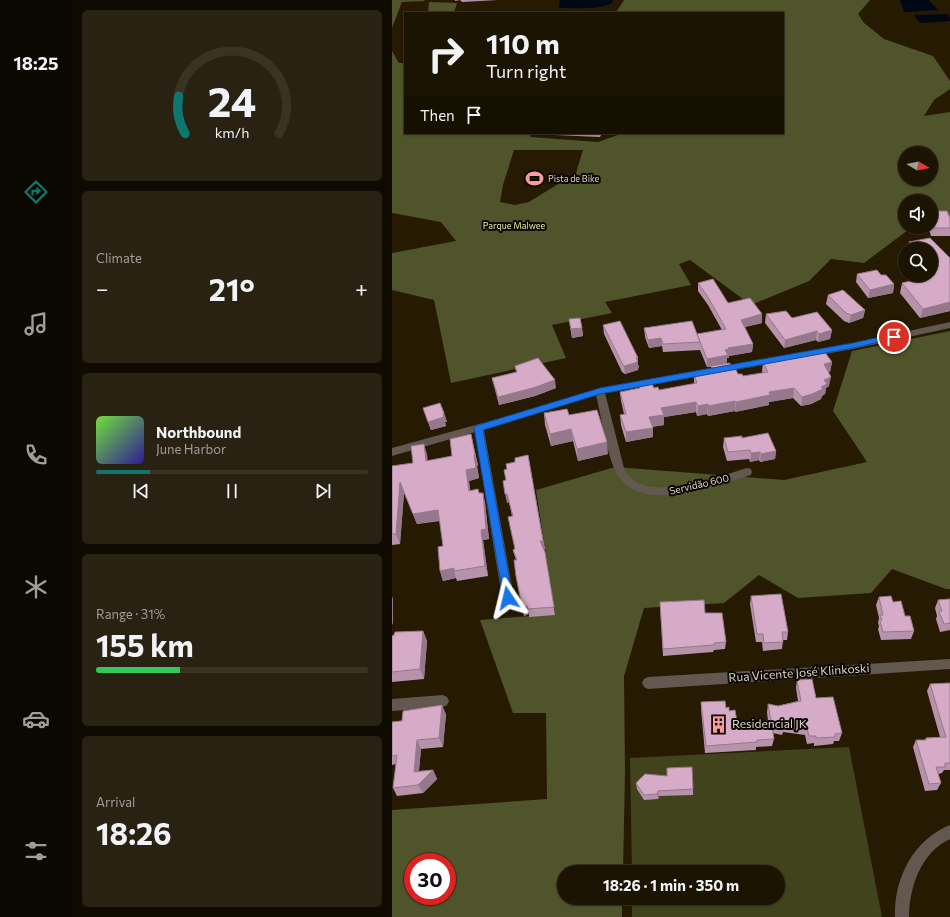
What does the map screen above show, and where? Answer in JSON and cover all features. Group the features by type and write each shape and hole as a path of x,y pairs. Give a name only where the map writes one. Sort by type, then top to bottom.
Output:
{"street":[{"path":"392,452 479,428 600,391 853,346 950,325"},
{"name":"Servidão 600","path":"600,391 622,476 632,485 645,491 665,492 689,488 747,472"},
{"path":"479,428 508,598"},
{"name":"Rua Vicente José Klinkoski","path":"648,683 950,664"},
{"path":"392,705 443,701"},
{"path":"902,917 907,879 926,848 950,832"}],"green space":[{"path":"392,0 425,1 402,2 392,28"},
{"name":"Parque Malwee","path":"624,0 870,0 858,14 864,23 884,39 933,56 950,81 950,89 934,100 924,116 950,112 950,216 938,213 938,194 898,194 898,234 903,234 864,263 831,259 809,281 751,305 690,260 679,264 691,285 605,302 612,313 552,325 566,358 451,383 434,300 392,290 392,253 456,241 441,222 392,213 392,51 399,63 404,63 404,134 531,134 530,137 598,142 618,134 784,134 784,12 615,12","holes":["514,150 583,150 576,173 529,202 515,205 500,202 503,185"]},
{"path":"429,2 457,3 454,12 428,12"},
{"path":"950,331 950,589 946,589 892,569 871,593 798,598 759,575 724,603 644,608 624,676 625,772 623,865 557,865 557,905 622,905 622,917 392,917 392,810 547,799 546,713 513,713 480,620 555,614 536,490 615,467 784,480 867,462 833,411 852,351"},
{"path":"849,747 882,917 632,917 632,905 785,905 785,865 632,865 630,758"}],"shaded area":[{"path":"560,0 612,0 613,2 609,5 596,7 559,8"},
{"path":"900,0 929,0 938,10 904,12"},
{"path":"947,14 950,21 920,23 914,15"}],"building":[{"path":"938,211 947,211 950,218 950,228 938,228"},
{"path":"930,238 934,242 909,242"},
{"path":"938,246 950,258 950,302 923,309 902,283 938,282"},
{"path":"877,270 881,275 886,275 894,284 870,290 857,274"},
{"path":"713,279 728,303 750,298 762,314 741,320 753,344 728,348 729,349 725,350 728,355 707,359 697,334 726,329 708,297 698,283"},
{"path":"843,290 865,310 851,315 846,313 828,295"},
{"path":"786,311 792,318 817,312 832,330 819,334 817,331 785,340 766,314"},
{"path":"580,318 582,328 571,329 569,319"},
{"path":"620,321 638,358 636,358 638,362 624,366 603,325"},
{"path":"692,321 700,342 663,344 661,338 648,340 644,328"},
{"path":"824,351 832,362 824,364 831,377 824,380 827,384 821,387 823,389 812,394 802,397 794,388 769,392 770,395 736,402 698,406 696,402 661,408 664,415 649,417 653,428 626,432 620,415 626,414 620,392 640,388 639,385 652,384 654,388 658,387 659,390 697,383 694,374 713,371 711,366 730,363 731,368 735,368 738,374 742,374 743,376 768,372 763,362"},
{"path":"538,358 555,380 533,388 498,397 492,378 517,372 515,366"},
{"path":"440,403 444,417 428,422 423,408"},
{"path":"567,409 569,415 597,410 607,442 577,449 571,429 550,434 544,413"},
{"path":"768,433 776,451 761,454 760,452 751,453 750,450 728,452 724,438 742,436 742,438"},
{"path":"471,434 476,468 466,470 469,491 478,489 479,493 483,493 486,529 481,530 485,566 454,571 454,568 440,571 438,547 443,546 438,510 413,514 400,482 396,534 392,534 392,466 413,463 411,446 424,444 426,461 452,456 450,439"},
{"path":"528,455 543,541 540,541 545,552 554,607 528,609 527,606 522,607 516,576 514,560 517,560 513,550 515,549 508,517 513,516 507,494 505,494 503,481 506,480 504,470 507,469 506,464 515,462 515,458"},
{"path":"781,594 788,632 782,632 783,642 764,643 763,634 757,634 751,596"},
{"path":"891,596 893,602 901,601 905,616 910,616 914,631 883,632 880,615 883,615 879,597"},
{"path":"950,599 950,623 944,624 939,611 942,611 938,600"},
{"path":"704,600 705,613 722,613 726,642 714,643 714,645 663,649 660,602"},
{"path":"423,631 420,669 392,672 392,636 395,632"},
{"path":"812,679 816,698 833,697 842,733 835,734 835,737 816,738 816,736 809,736 807,728 783,725 784,727 772,726 768,704 778,706 801,701 797,680"},
{"path":"950,683 950,763 945,763 945,767 936,767 941,783 929,784 916,740 946,737 930,684"},
{"path":"725,701 726,708 729,707 729,711 735,710 737,722 771,721 774,739 757,740 757,742 706,746 701,702"},
{"path":"442,705 439,738 417,740 414,772 433,770 418,785 393,788 397,755 392,756 392,722 402,721 403,711"},
{"path":"692,767 693,789 658,791 657,794 644,795 636,783 645,774 667,776 667,768"}],"place":[{"name":"Pista de Bike","path":"535,179"},
{"name":"Residencial JK","path":"719,724"}],"route":[{"path":"508,598 479,428 600,391 853,346 894,337"}]}
